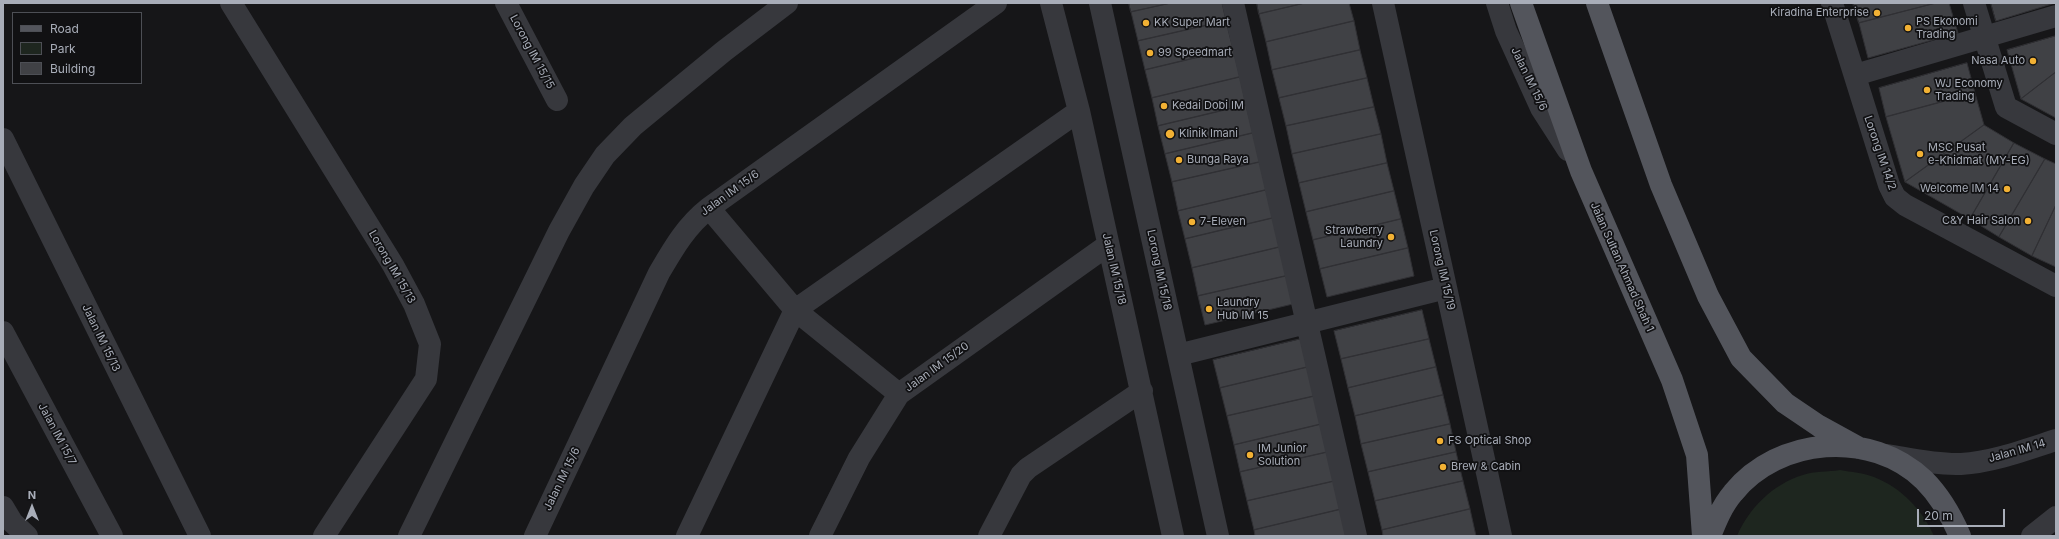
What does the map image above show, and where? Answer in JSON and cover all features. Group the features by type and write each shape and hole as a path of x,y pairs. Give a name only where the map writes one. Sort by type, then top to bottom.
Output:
{"main road":[{"name":"Jalan Sultan Ahmad Shah 1","path":"1521,3 1581,171 1672,380 1697,455 1704,536"},
{"path":"1597,3 1661,185 1708,296 1741,358 1785,403 1818,426 1859,448"},
{"path":"1710,536 1719,514 1733,493 1750,476 1769,463 1790,453 1812,447 1836,445 1859,448 1882,454 1904,465 1923,479 1939,497 1949,512 1960,536"}],"street":[{"name":"Lorong IM 15/13","path":"231,3 393,265 414,304 430,344 426,379 324,536"},
{"name":"Lorong IM 15/15","path":"506,3 557,100"},
{"path":"409,536 559,231 584,186 605,155 633,126 724,51 787,3"},
{"name":"Jalan IM 15/6","path":"534,536 659,274 678,240 700,215 709,208 996,3"},
{"name":"Jalan IM 15/18","path":"1051,3 1079,111 1142,391 1172,535"},
{"name":"Lorong IM 15/18","path":"1100,3 1218,536"},
{"path":"1233,3 1356,536"},
{"name":"Lorong IM 15/19","path":"1382,3 1501,536"},
{"name":"Jalan IM 15/6","path":"1497,3 1506,31 1540,108 1558,131 1581,171"},
{"name":"Lorong IM 14/2","path":"1832,3 1889,185 1895,197 1905,205 2056,286"},
{"path":"1974,3 2006,107 2056,134"},
{"path":"1855,76 2056,16"},
{"path":"687,536 795,310 1079,111"},
{"name":"Jalan IM 15/13","path":"3,139 200,536"},
{"path":"709,208 795,310 899,394"},
{"name":"Jalan IM 15/20","path":"820,536 859,458 899,394 1108,245"},
{"path":"1178,355 1446,288"},
{"name":"Jalan IM 15/7","path":"3,332 112,536"},
{"path":"989,536 1021,475 1028,468 1142,391"},
{"name":"Jalan IM 14","path":"1882,454 1935,463 1961,464 1999,458 2056,440"},
{"path":"3,507 12,522 27,536"},
{"path":"2032,536 2056,517"}],"green space":[{"path":"1840,470 1870,476 1894,487 1910,501 1924,517 1934,536 1737,536 1748,516 1755,507 1763,498 1782,484 1807,474"}],"building":[{"path":"1129,3 1171,3 1131,12"},
{"path":"1171,3 1222,3 1226,21 1138,41 1131,12"},
{"path":"1257,3 1305,3 1259,14"},
{"path":"1305,3 1349,3 1354,21 1266,42 1259,14"},
{"name":"Kiradina Enterprise","path":"1853,3 1936,3 1859,23"},
{"name":"PS Ekonomi Trading","path":"1936,3 1949,3 1958,33 1868,58 1859,23"},
{"path":"1991,3 2055,3 1996,21"},
{"path":"1226,21 1233,49 1145,70 1138,41"},
{"path":"1354,21 1360,50 1272,70 1266,42"},
{"name":"Nasa Auto","path":"2056,36 2056,72 2021,99 2007,50"},
{"path":"1233,49 1240,77 1152,98 1145,70"},
{"path":"1360,50 1367,78 1279,98 1272,70"},
{"name":"WJ Economy Trading","path":"1967,63 1975,93 1886,117 1879,88"},
{"path":"2056,72 2056,118 2021,99"},
{"path":"1240,77 1246,105 1158,126 1152,98"},
{"path":"1367,78 1374,107 1286,126 1279,98"},
{"name":"MSC Pusat e-Khidmat (MY-EG)","path":"1975,93 1984,125 1905,182 1886,117"},
{"path":"1246,105 1253,133 1165,154 1158,126"},
{"path":"1374,107 1381,134 1292,154 1286,126"},
{"path":"1984,125 2014,143 1970,219 1905,182"},
{"path":"1253,133 1260,162 1172,182 1165,154"},
{"path":"1381,134 1387,163 1299,183 1292,154"},
{"name":"Welcome IM 14","path":"2014,143 2045,159 1999,237 1970,219"},
{"name":"C&Y Hair Salon","path":"2045,159 2056,164 2056,205 2032,256 1999,237"},
{"path":"1260,162 1266,190 1178,211 1172,182"},
{"path":"1387,163 1394,191 1306,212 1299,183"},
{"path":"1266,190 1273,218 1185,239 1178,211"},
{"path":"1394,191 1401,219 1313,240 1306,212"},
{"path":"2056,205 2056,267 2032,256"},
{"path":"1273,218 1280,247 1192,268 1185,239"},
{"path":"1401,219 1408,248 1320,269 1313,240"},
{"path":"1280,247 1286,276 1198,296 1192,268"},
{"path":"1408,248 1414,276 1327,297 1320,269"},
{"path":"1286,276 1293,304 1205,325 1198,296"},
{"path":"1422,310 1429,339 1341,359 1334,331"},
{"path":"1301,339 1308,367 1220,388 1213,360"},
{"path":"1429,339 1436,367 1348,388 1341,359"},
{"path":"1308,367 1315,396 1227,416 1220,388"},
{"path":"1436,367 1443,395 1355,416 1348,388"},
{"path":"1443,395 1450,424 1361,444 1355,416"},
{"path":"1315,396 1322,424 1234,445 1227,416"},
{"path":"1322,424 1328,452 1240,472 1234,445"},
{"path":"1450,424 1456,452 1368,472 1361,444"},
{"path":"1328,452 1335,481 1247,501 1240,472"},
{"path":"1456,452 1463,481 1375,501 1368,472"},
{"path":"1335,481 1342,509 1254,530 1247,501"},
{"path":"1463,481 1470,509 1382,530 1375,501"},
{"path":"1342,509 1348,536 1255,536 1254,530"},
{"path":"1470,509 1476,536 1383,536 1382,530"}],"place":[{"name":"Kiradina Enterprise","path":"1877,13"},
{"name":"KK Super Mart","path":"1146,23"},
{"name":"PS Ekonomi Trading","path":"1908,28"},
{"name":"99 Speedmart","path":"1150,53"},
{"name":"Nasa Auto","path":"2033,61"},
{"name":"WJ Economy Trading","path":"1927,90"},
{"name":"Kedai Dobi IM","path":"1164,106"},
{"name":"Klinik Imani","path":"1170,134"},
{"name":"MSC Pusat e-Khidmat (MY-EG)","path":"1920,154"},
{"name":"Bunga Raya","path":"1179,160"},
{"name":"Welcome IM 14","path":"2007,189"},
{"name":"C&Y Hair Salon","path":"2028,221"},
{"name":"7-Eleven","path":"1192,222"},
{"name":"Strawberry Laundry","path":"1391,237"},
{"name":"Laundry Hub IM 15","path":"1209,309"},
{"name":"FS Optical Shop","path":"1440,441"},
{"name":"IM Junior Solution","path":"1250,455"},
{"name":"Brew & Cabin","path":"1443,467"}]}
